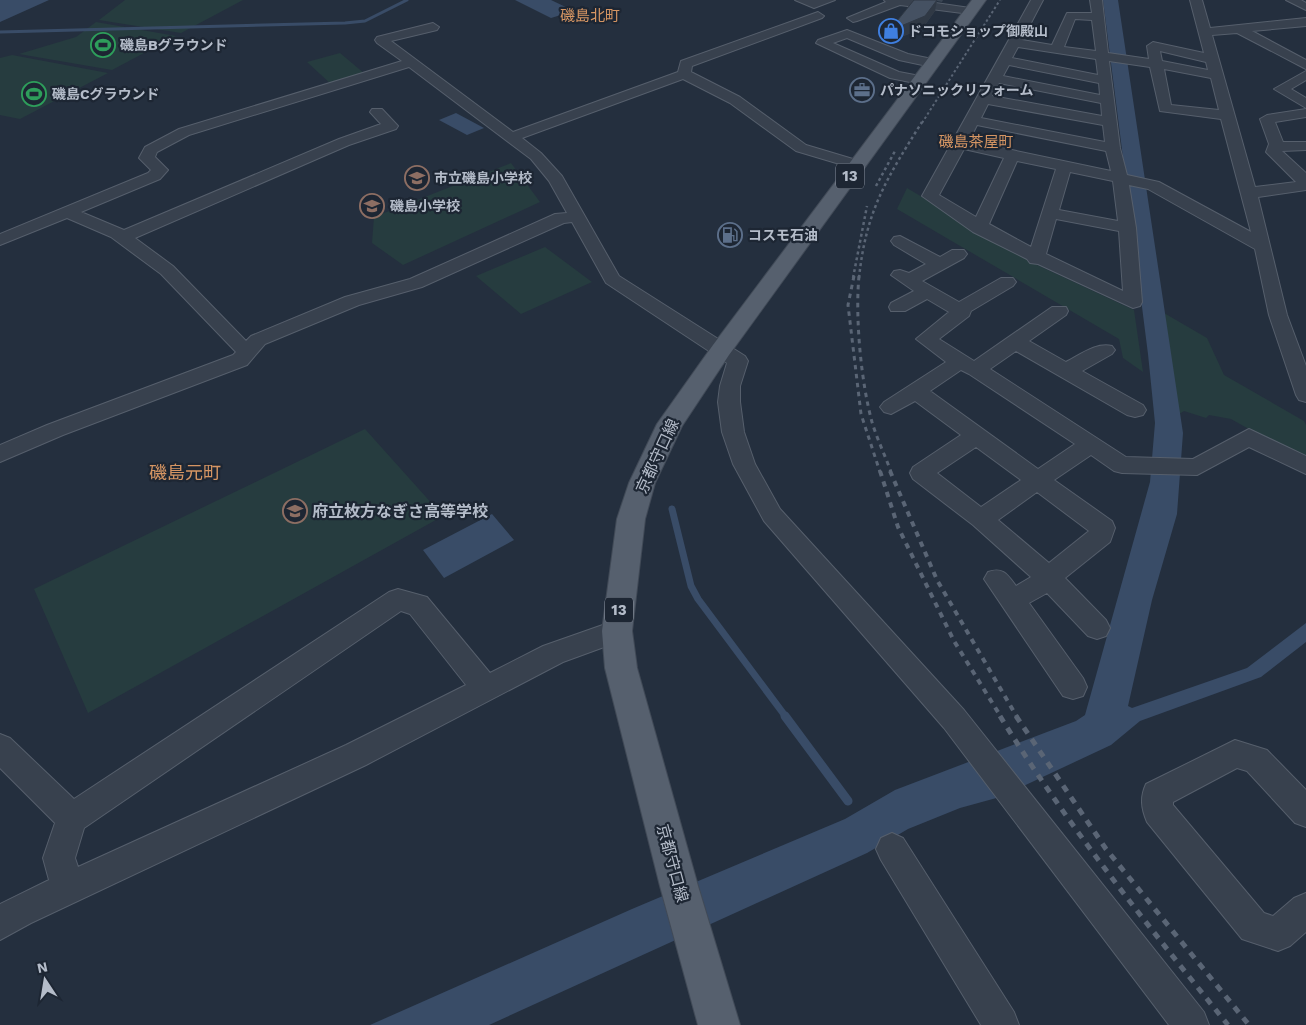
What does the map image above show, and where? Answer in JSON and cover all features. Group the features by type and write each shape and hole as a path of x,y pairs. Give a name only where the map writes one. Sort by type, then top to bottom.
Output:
{"main road":[{"name":"京都守口線","path":"719,1025 678,886 621,668 617,631 631,519 642,483 670,424 721,350 974,6"}],"street":[{"path":"802,0 814,5 829,0"},
{"path":"1037,0 930,196 979,228 1036,259 1133,302 1128,228 1113,148 1105,80 1106,57 1095,0"},
{"path":"1196,0 1263,246 1278,315 1301,368 1306,394"},
{"path":"1292,0 1306,7"},
{"path":"853,18 895,1 974,6"},
{"path":"1057,49 1071,15 1098,17"},
{"path":"684,74 686,64 804,20 822,24 842,36"},
{"path":"1206,32 1306,22"},
{"path":"1287,24 1306,34"},
{"path":"433,27 380,40 536,156 556,180 612,280 739,363 730,386 729,402 733,432 744,464 772,515 792,540 954,719 1191,1025"},
{"path":"1239,29 1306,65"},
{"path":"920,80 896,75 822,43 847,34 904,58 932,63"},
{"path":"1013,43 1216,75"},
{"path":"1212,59 1153,46 1165,108 1226,115"},
{"path":"1004,60 1105,80"},
{"path":"0,240 154,176 160,170 147,158 150,150 184,132 410,63"},
{"path":"512,137 684,74 735,100 800,148 858,166"},
{"path":"1306,76 1281,89 1306,104"},
{"path":"994,78 1107,100"},
{"path":"1162,96 1177,97"},
{"path":"984,99 1110,122"},
{"path":"122,237 344,142 391,126 377,112"},
{"path":"1306,113 1267,119 1276,144 1274,152 1306,184"},
{"path":"972,120 1113,148"},
{"path":"960,144 1153,185 1263,246"},
{"path":"1276,147 1306,146"},
{"path":"979,228 1012,156"},
{"path":"1036,259 1064,167"},
{"path":"1249,193 1306,184"},
{"path":"66,212 122,237 167,270 240,346 249,350"},
{"path":"1050,213 1128,228"},
{"path":"0,454 55,430 240,360 258,340 352,301 416,284 561,218 578,217"},
{"path":"900,241 939,264"},
{"path":"898,308 912,282 958,254"},
{"path":"912,282 962,312 926,339 1122,465 1197,466 1249,437 1306,466"},
{"path":"959,310 1008,282"},
{"path":"891,407 915,392 1015,342 1059,311"},
{"path":"1015,342 1135,410"},
{"path":"1066,371 1105,350"},
{"path":"915,392 1103,528 1101,536 1048,577 1005,590 1073,687"},
{"path":"976,436 921,473 981,519 1048,577 1097,628"},
{"path":"981,519 1091,444"},
{"path":"68,889 59,858 72,818 398,600 418,605 485,688"},
{"path":"0,923 19,911 356,755 553,654 617,631"},
{"path":"0,748 72,818"},
{"path":"1306,812 1256,760 1235,754 1157,794 1158,811 1254,927 1278,934 1306,910"},
{"path":"892,849 1001,1025"}],"green space":[{"path":"125,0 243,0 181,33 99,20"},
{"name":"磯島Bグラウンド","path":"96,22 176,36 112,70 19,54 76,37"},
{"path":"340,53 365,74 332,85 307,62"},
{"name":"磯島Cグラウンド","path":"12,55 108,73 20,119 0,115 0,58"},
{"path":"511,163 540,202 403,265 372,243 374,217"},
{"path":"907,188 1035,264 1134,310 1143,372 1123,358 1119,339 897,209"},
{"path":"545,247 592,282 521,314 476,276"},
{"path":"1164,313 1207,338 1224,375 1304,421 1306,425 1306,461 1231,419 1209,415 1206,418 1184,411 1179,414"},
{"path":"365,429 443,516 88,713 34,589"}],"water":[{"path":"0,0 49,0 0,22"},
{"path":"515,0 551,0 574,11 551,18"},
{"path":"1103,0 1118,0 1183,433 1177,514 1152,600 1128,706 1132,708 1247,668 1306,623 1306,642 1261,677 1140,721 1111,745 1000,797 960,808 908,829 867,853 489,1025 370,1025 632,909 845,819 895,790 1076,721 1085,715 1150,482 1155,423"},
{"path":"456,113 484,128 467,135 439,120"},
{"path":"492,514 514,540 444,578 423,550"}],"building":[{"path":"914,0 937,0 925,16 901,26 893,26"}],"waterway":[{"path":"0,32 345,23 365,21 407,0"},
{"path":"672,509 691,586 698,599 786,717"},
{"path":"785,716 848,801"}],"railway":[{"path":"922,123 1000,0"},
{"path":"859,278 867,233 880,195 898,160 922,122"},
{"path":"876,186 895,151"},
{"path":"853,278 867,206"},
{"path":"854,276 848,305 861,414 880,472"},
{"path":"859,276 858,330 865,388 876,435 891,472"},
{"path":"880,471 898,527 954,641 1001,717"},
{"path":"890,471 937,580 1017,717"},
{"path":"1000,716 1080,836 1228,1025"},
{"path":"1016,716 1106,849 1249,1025"}],"place":[{"name":"ドコモショップ御殿山","path":"891,31"},
{"name":"磯島Bグラウンド","path":"103,45"},
{"name":"パナソニックリフォーム","path":"862,90"},
{"name":"磯島Cグラウンド","path":"34,94"},
{"name":"市立磯島小学校","path":"417,178"},
{"name":"磯島小学校","path":"372,206"},
{"name":"コスモ石油","path":"730,235"},
{"name":"府立枚方なぎさ高等学校","path":"295,511"}],"district":[{"name":"磯島北町","path":"590,16"},
{"name":"磯島茶屋町","path":"976,142"},
{"name":"磯島元町","path":"185,473"}]}
